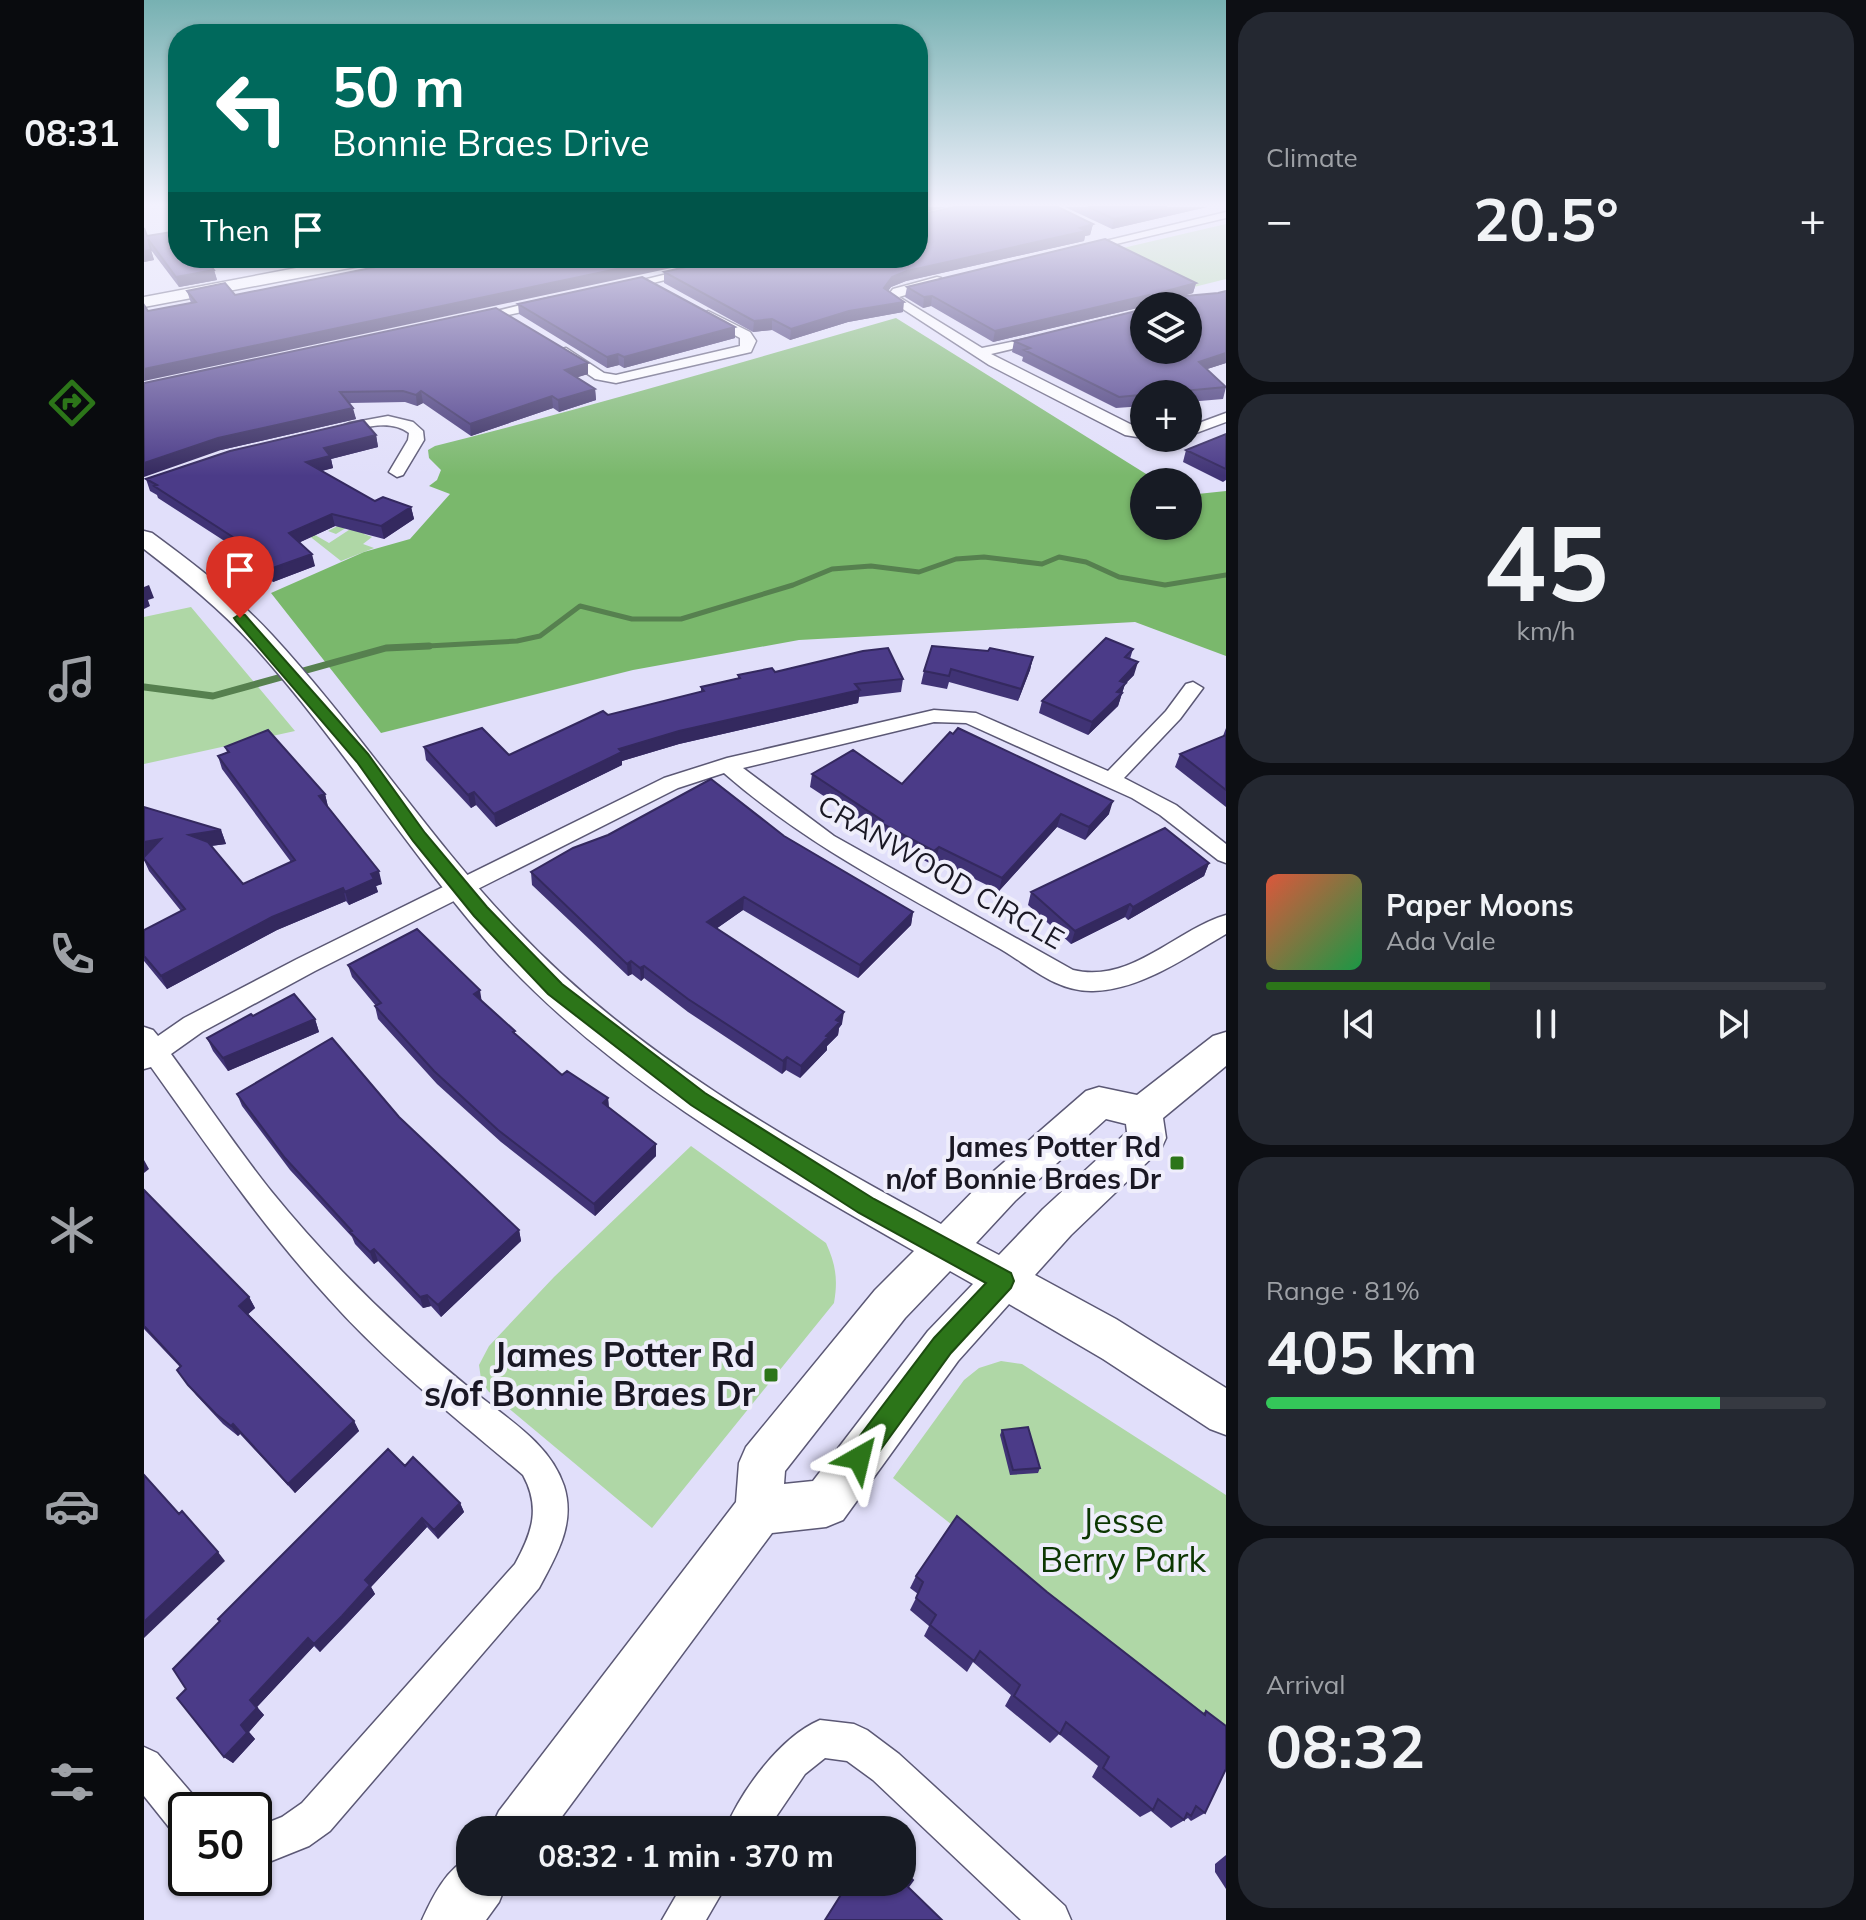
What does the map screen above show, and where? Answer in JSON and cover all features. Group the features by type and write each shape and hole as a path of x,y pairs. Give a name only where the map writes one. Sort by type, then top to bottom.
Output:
{"street":[{"path":"144,302 172,297"},
{"path":"893,297 980,353 1130,432"},
{"path":"453,323 508,316 560,300"},
{"path":"551,344 600,376 616,379 746,349 749,341 745,335 694,307"},
{"path":"980,353 1054,334"},
{"path":"1202,426 1226,417"},
{"path":"316,435 380,421 410,425 416,431 416,440 397,472"},
{"path":"144,538 186,567 226,602 362,758 419,837 461,888 555,989 621,1043 698,1099 867,1206 1086,1326 1226,1413"},
{"path":"1111,780 1173,715 1193,688"},
{"path":"272,1841 287,1836 316,1817 510,1596 544,1548 551,1519 548,1488 535,1463 433,1378 341,1292 260,1198 147,1049 671,783 727,765 951,715 982,722 1111,780 1168,810 1226,855"},
{"name":"CRANWOOD CIRCLE","path":"727,765 783,813 843,854 922,899 1007,940 1052,972 1071,980 1093,983 1121,978 1226,923"},
{"path":"1143,1112 1226,1046"},
{"path":"529,1816 759,1511 762,1463 890,1304 1001,1189 1099,1102 1143,1112"},
{"path":"759,1511 826,1503 943,1346 1057,1222 1147,1138 1143,1112"},
{"path":"754,1816 792,1761 820,1739 854,1743 886,1767 1051,1920"},
{"path":"144,1766 168,1795"},
{"path":"451,1920 469,1896"},
{"path":"682,1920 698,1896"}],"green space":[{"path":"896,318 1137,468 1130,468 1130,540 1202,540 1202,494 1226,491 1226,656 1135,622 799,640 633,670 381,733 271,593 364,552 410,539 450,494 429,486 437,480 441,470 429,458 428,450 435,446"},
{"path":"359,515 364,534 372,537 363,544 374,548 341,561 289,520 329,543 352,528 349,526 336,534 328,531"},
{"path":"191,607 295,731 144,764 144,617"},
{"path":"691,1146 826,1243 835,1273 835,1295 834,1303 652,1528 488,1391 481,1379 479,1365 489,1346 554,1277"},
{"name":"Jesse Berry Park","path":"1001,1361 1022,1364 1226,1495 1226,1743 893,1478 964,1380 979,1368"}],"building":[{"path":"192,297 486,297 144,369 144,305 148,311 196,302"},
{"path":"552,297 678,297 735,327 624,357 618,354 607,357 518,304"},
{"path":"709,297 896,297 904,302 849,311 791,329 772,319 754,321"},
{"path":"933,297 1130,297 1130,299 995,331"},
{"path":"1202,297 1226,297 1226,353 1202,361"},
{"path":"496,308 588,363 565,370 595,389 558,400 552,396 470,424 421,391 416,395 403,391 340,392 353,408 218,438 144,463 144,383"},
{"path":"1130,312 1130,364 1201,364 1226,387 1202,389 1202,380 1130,380 1130,396 1119,397 1024,350 1030,348 1014,341"},
{"path":"363,420 376,435 324,448 330,456 306,462 375,501 383,497 411,507 381,526 332,514 289,533 312,554 270,569 239,541 146,479 230,451"},
{"path":"1226,434 1226,469 1190,452 1202,452 1202,444"},
{"path":"1106,638 1133,649 1125,657 1138,662 1120,681 1126,683 1117,692 1122,693 1092,722 1042,701"},
{"path":"932,646 988,651 990,648 1033,657 1021,689 951,669 949,676 924,671"},
{"path":"888,648 903,679 855,684 860,690 679,731 619,749 622,752 494,814 474,792 468,795 424,747 482,728 509,755 603,711 608,715 704,691 701,687 740,678 738,675 772,668 775,672"},
{"path":"958,728 1113,801 1089,827 1061,814 1002,878 939,847 934,851 881,823 883,821 812,774 853,750 902,784 950,732 953,734"},
{"path":"268,730 325,794 319,796 379,871 371,874 374,879 272,917 161,976 144,956 144,930 185,909 144,859 161,839 144,842 144,807 221,830 189,835 208,842 243,884 295,860 218,756 229,752 225,747"},
{"path":"1226,735 1226,790 1180,754"},
{"path":"711,779 784,836 913,912 860,965 744,897 707,922 844,1012 836,1020 840,1022 801,1066 787,1057 783,1061 688,999 644,966 640,968 631,961 627,964 531,872 573,848 608,835"},
{"path":"1165,828 1209,863 1133,907 1130,904 1075,931 1031,892"},
{"path":"417,929 480,990 474,994 513,1032 562,1075 567,1071 608,1098 603,1103 656,1144 594,1204 498,1130 434,1071 375,1006 381,1003 348,965"},
{"path":"294,994 315,1019 223,1058 207,1038 251,1014 253,1016"},
{"path":"332,1038 399,1117 519,1230 438,1305 427,1295 420,1297 374,1249 370,1252 350,1232 285,1158 237,1094"},
{"path":"144,1190 249,1297 239,1306 354,1421 288,1484 233,1424 231,1426 216,1414 188,1385 177,1370 181,1366 144,1326"},
{"path":"1028,1427 1040,1468 1013,1470 1002,1430"},
{"path":"388,1449 405,1466 413,1457 460,1503 434,1530 422,1518 365,1580 370,1585 342,1616 314,1644 308,1638 250,1700 257,1708 241,1725 247,1733 224,1757 177,1698 186,1689 173,1669 220,1621 218,1619"},
{"path":"144,1475 179,1514 182,1511 218,1552 144,1622"},
{"path":"957,1516 1047,1592 1205,1715 1206,1711 1226,1726 1226,1769 1205,1813 1196,1806 1191,1816 1187,1813 1184,1820 1158,1799 1153,1810 1103,1768 1109,1757 1066,1722 1060,1734 1014,1696 1020,1685 980,1651 974,1661 930,1625 936,1615 916,1598 923,1582 916,1576"},
{"path":"916,1895 942,1920 825,1920 840,1896"}],"waterway":[{"path":"417,647 517,641 540,636 580,606 632,619 681,619 793,585 832,569 871,566 919,572 956,559 984,557 1042,564 1059,557 1086,562 1119,577 1165,585 1226,575"},
{"path":"417,647 429,646"},
{"path":"144,687 213,696 386,648 417,647"},
{"path":"391,648 417,647"}],"place":[{"name":"James Potter Rd n/of Bonnie Braes Dr","path":"1177,1163"},
{"name":"James Potter Rd s/of Bonnie Braes Dr","path":"771,1375"}],"route":[{"path":"240,618 362,758 419,837 480,912 555,989 621,1043 698,1099 867,1206 1003,1281 943,1346 859,1458"}]}
